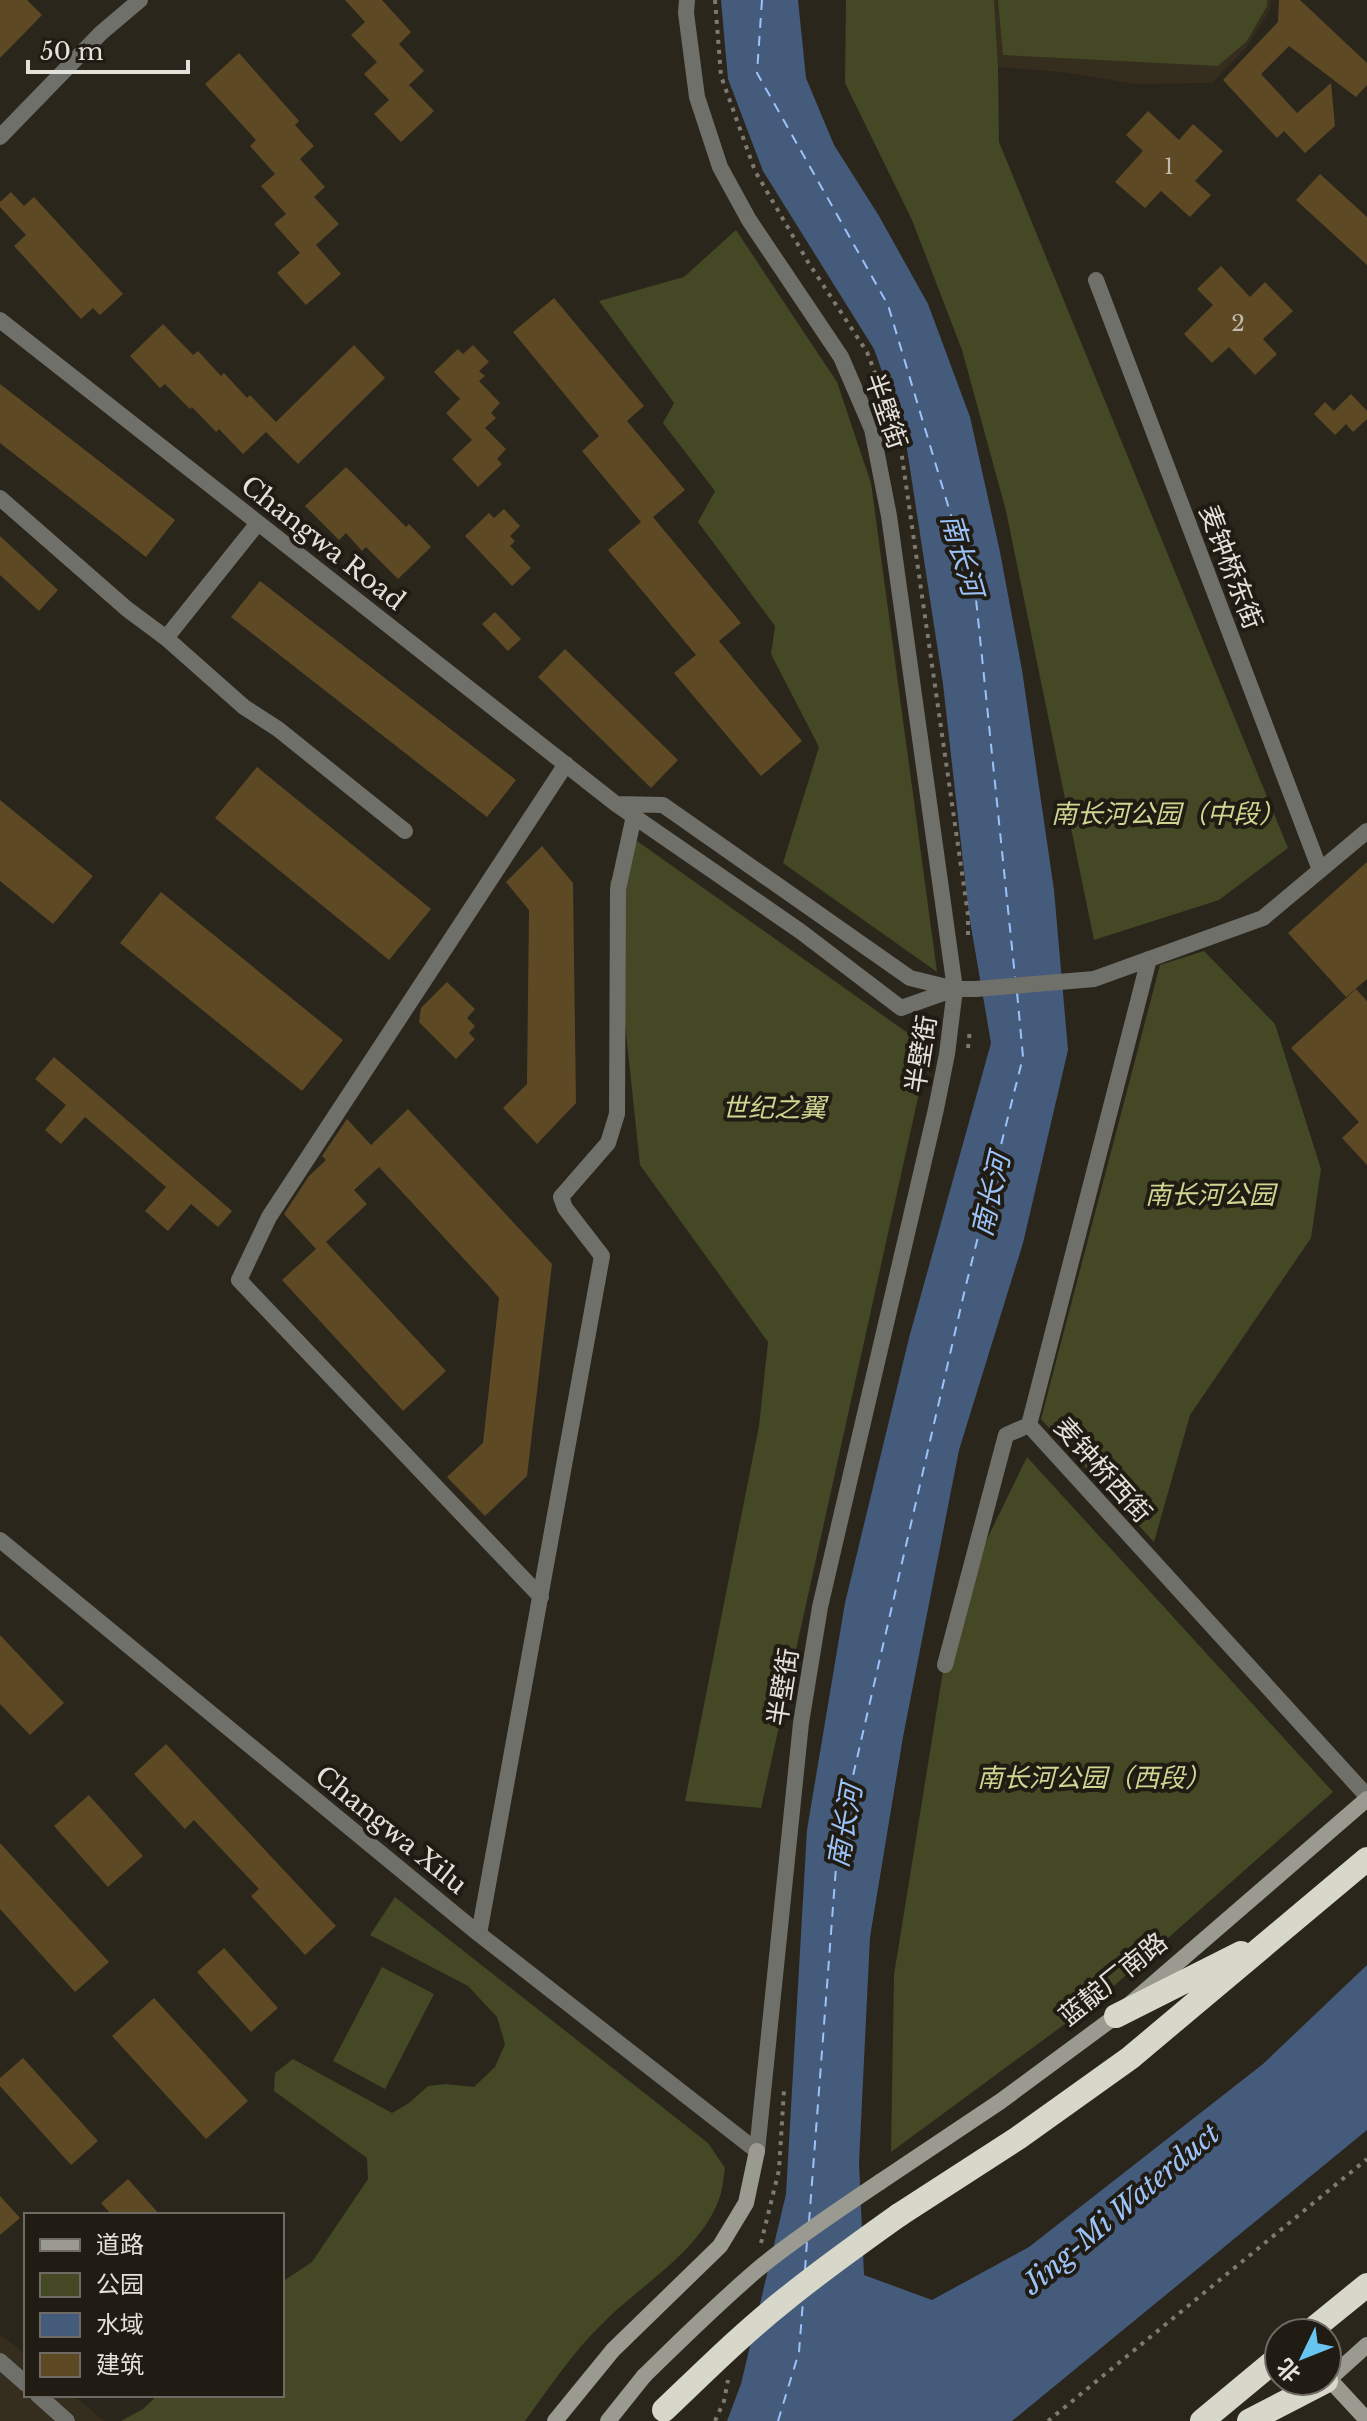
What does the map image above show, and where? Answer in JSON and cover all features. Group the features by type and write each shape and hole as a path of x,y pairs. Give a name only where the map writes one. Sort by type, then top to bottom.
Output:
{"highway":[{"path":"660,2416 729,2348 785,2300 899,2215 1018,2138 1130,2058 1367,1859"},
{"path":"1116,2016 1279,1934"},
{"path":"1328,2317 1367,2285"},
{"path":"1202,2421 1263,2370"},
{"path":"1249,2421 1296,2397"}],"street":[{"path":"0,137 101,33 140,0"},
{"name":"半壁街","path":"687,0 697,97 720,167 749,220 841,357 872,429 889,516 955,989 936,1109 820,1607 801,1723 757,2151"},
{"name":"麦钟桥东街","path":"1096,280 1320,870"},
{"name":"Changwa Road","path":"0,320 616,804 800,931 901,1008 955,989"},
{"path":"0,498 244,707 278,729 405,831"},
{"path":"166,638 258,523"},
{"path":"541,1597 239,1280 269,1217 566,764"},
{"path":"616,804 663,805 910,978 955,989 1094,979 1263,918 1367,831"},
{"path":"479,1934 602,1256 565,1208 561,1197 608,1143 617,1114 618,889 634,816"},
{"name":"麦钟桥西街","path":"1149,959 1029,1425 1367,1798"},
{"path":"945,1665 1006,1435 1029,1425"},
{"name":"Changwa Xilu","path":"0,1540 479,1934 757,2151"},
{"name":"蓝靛厂南路","path":"608,2421 644,2376 764,2264 824,2219 1001,2101 1116,2016 1367,1798"},
{"path":"555,2421 613,2350 720,2246 746,2203 757,2151"},
{"path":"1343,2367 1367,2345"},
{"path":"0,2361 24,2382"},
{"path":"40,2397 67,2421"},
{"path":"1279,2421 1308,2397"},
{"path":"1343,2397 1367,2420"}],"path":[{"path":"715,0 721,76 755,171 808,262 867,352 899,436 968,915 968,946"},
{"path":"967,1054 971,1038 970,1023"},
{"path":"760,2247 779,2170 785,2077"},
{"path":"1048,2421 1367,2159"},
{"path":"715,2421 724,2401 731,2370"}],"shaded area":[{"path":"994,0 1271,0 1270,10 1246,48 1212,83 1135,84 1063,72 998,67"},
{"path":"0,2334 24,2353 24,2397 75,2397 104,2421 0,2421"}],"green space":[{"name":"南长河公园（中段）","path":"846,0 994,0 999,142 1288,848 1219,900 1094,940 1006,511 962,350 912,220 845,83"},
{"path":"998,0 1267,0 1267,6 1247,41 1218,66 1003,55"},
{"path":"736,230 837,382 871,483 937,972 783,863 819,747 771,654 775,626 698,522 715,491 663,423 674,403 599,301 684,277"},
{"name":"世纪之翼","path":"637,841 929,1048 761,1808 685,1801 759,1426 768,1342 640,1165 610,882"},
{"name":"南长河公园","path":"1204,951 1275,1024 1321,1169 1311,1238 1190,1415 1154,1542 1041,1419 1160,965"},
{"name":"南长河公园（西段）","path":"1027,1457 1333,1792 1099,1999 891,2152 894,1975 953,1609"},
{"path":"395,1897 708,2143 725,2168 720,2195 710,2218 684,2252 591,2335 525,2421 121,2421 143,2409 156,2397 284,2397 284,2281 312,2262 368,2179 367,2158 274,2091 275,2073 293,2059 392,2113 428,2086 474,2087 495,2067 505,2044 497,2017 468,1986 370,1935"},
{"path":"382,1967 434,1994 385,2089 333,2061"}],"water":[{"path":"721,0 798,0 806,78 834,145 879,216 928,304 970,417 1022,670 1054,890 1068,1050 1023,1243 959,1450 903,1737 870,1937 859,2163 864,2275 932,2300 1029,2247 1263,2064 1367,1965 1367,2130 1012,2421 727,2421 741,2384 786,2194 807,1830 845,1603 909,1338 991,1043 969,915 943,684 905,436 874,349 763,171 728,79"}],"building":[{"path":"0,0 27,0 42,15 0,58"},
{"path":"345,0 382,0 411,32 399,44 424,71 409,85 434,111 401,142 374,114 389,100 364,74 377,62 351,35 365,22"},
{"path":"1279,0 1300,0 1367,63 1367,85 1356,97 1289,46 1261,74 1297,113 1331,83 1335,126 1305,153 1284,131 1277,138 1223,80 1278,22"},
{"path":"239,53 299,121 295,125 314,146 300,159 325,187 314,197 339,224 316,245 341,274 306,305 277,273 300,253 274,224 286,214 261,186 275,174 250,146 256,140 205,84"},
{"path":"1148,111 1179,140 1193,124 1223,151 1195,181 1211,195 1190,217 1161,191 1145,208 1115,182 1143,151 1126,135"},
{"path":"1320,174 1367,217 1367,265 1296,200"},
{"path":"11,192 24,206 34,197 123,294 100,315 93,308 81,319 14,246 26,235 0,207 0,202"},
{"path":"1221,266 1250,297 1265,282 1293,311 1263,339 1277,354 1255,375 1229,347 1212,363 1184,334 1213,305 1197,289"},
{"path":"554,298 644,406 627,421 685,490 653,517 741,623 719,641 802,741 761,776 674,673 696,655 608,550 641,522 582,451 599,436 513,332"},
{"path":"163,324 193,355 198,351 221,376 224,373 247,398 250,395 276,422 354,345 385,378 298,464 266,432 243,454 219,429 216,432 165,384 160,388 130,356"},
{"path":"473,345 489,362 479,371 485,376 479,381 500,403 491,413 496,418 485,428 506,449 497,459 502,464 478,487 452,459 472,440 446,413 460,399 434,372 458,349 463,354"},
{"path":"0,384 175,520 146,557 0,443"},
{"path":"1351,394 1367,411 1367,419 1353,432 1346,424 1335,435 1314,414 1325,402 1334,411"},
{"path":"346,467 406,527 409,524 431,547 398,579 366,547 362,551 346,533 339,540 305,506"},
{"path":"504,509 520,526 510,536 515,541 510,546 531,568 512,586 465,536 489,513 494,518"},
{"path":"0,536 58,590 39,611 0,575"},
{"path":"260,581 516,780 487,817 231,617"},
{"path":"495,612 521,639 508,651 482,624"},
{"path":"565,649 678,760 651,788 538,677"},
{"path":"257,767 431,909 389,960 215,818"},
{"path":"0,800 93,876 53,924 0,881"},
{"path":"542,846 573,883 576,1103 537,1144 503,1108 527,1084 529,910 506,882"},
{"path":"1367,862 1367,979 1346,997 1288,933"},
{"path":"161,892 343,1040 302,1091 120,943"},
{"path":"447,982 475,1009 467,1018 475,1026 469,1033 475,1039 456,1059 419,1022 421,1008"},
{"path":"1356,989 1367,1001 1367,1165 1342,1138 1359,1122 1291,1048"},
{"path":"54,1057 232,1211 218,1227 191,1204 168,1231 145,1211 166,1187 85,1117 61,1144 45,1130 66,1105 35,1079"},
{"path":"408,1109 552,1264 527,1476 485,1516 447,1477 483,1443 499,1298 488,1285 379,1167 354,1190 367,1204 326,1242 446,1371 403,1411 282,1280 316,1249 284,1214 309,1176 326,1160 322,1156 347,1119 371,1145"},
{"path":"0,1635 64,1703 30,1735 0,1704"},
{"path":"166,1744 336,1926 305,1955 251,1896 259,1889 194,1820 185,1829 134,1774"},
{"path":"89,1795 143,1856 108,1887 54,1826"},
{"path":"0,1843 109,1962 75,1992 0,1909"},
{"path":"224,1948 278,2008 251,2032 197,1972"},
{"path":"154,1998 248,2101 206,2139 112,2036"},
{"path":"23,2058 98,2141 71,2165 0,2086 0,2078"},
{"path":"128,2179 158,2213 110,2213 101,2203"},
{"path":"0,2196 20,2218 0,2235"}],"ferry route":[{"path":"762,0 757,73 888,305 976,599 1015,977"},
{"path":"809,2222 838,1841 965,1289 1023,1057 1017,992"},
{"path":"805,2270 807,2241"},
{"path":"778,2421 799,2352 803,2301"}],"water label":[{"name":"南长河","path":"962,555"},
{"name":"南长河","path":"991,1195"},
{"name":"南长河","path":"845,1826"},
{"name":"Jing-Mi Waterduct","path":"1121,2209"}]}
